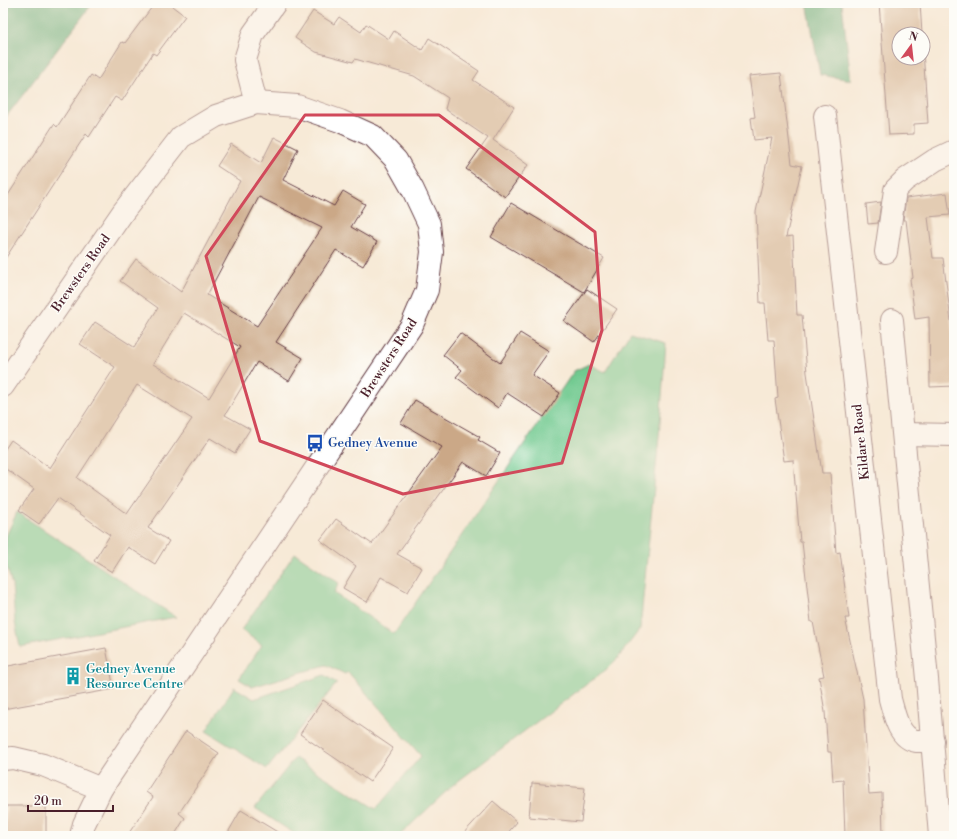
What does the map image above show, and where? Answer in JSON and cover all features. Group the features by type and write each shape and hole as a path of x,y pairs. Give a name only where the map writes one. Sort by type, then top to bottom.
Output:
{"street":[{"path":"256,103 245,60 253,34 275,3"},
{"name":"Brewsters Road","path":"3,386 123,212 181,137 216,116 256,103 297,106 340,121 373,136 396,160 413,190 428,224 432,252 427,290 412,325 101,789 84,824 81,836"},
{"name":"Kildare Road","path":"825,116 890,699 897,724 905,735 914,740 932,741"},
{"path":"886,252 894,190 905,180 935,160 954,151"},
{"path":"892,320 904,434 940,836"},
{"path":"904,434 954,435"},
{"path":"3,759 12,758 43,765 101,789"}],"highlighted area":[{"path":"305,115 439,115 595,232 602,330 562,463 403,494 260,441 206,256"}],"green space":[{"path":"3,3 93,3 3,121"},
{"path":"807,3 842,3 851,80 820,75"},
{"path":"630,332 666,343 659,437 640,629 618,658 607,669 453,785 399,836 298,836 255,808 295,758 376,809 421,756 348,672 345,674 326,665 252,687 239,679 262,645 241,630 295,553 339,583 334,593 394,634 574,371 589,364 605,372"},
{"path":"17,512 176,617 20,647 15,622 12,585 5,561 6,536"},
{"path":"324,675 337,683 267,769 206,731 234,687 254,699"}],"building":[{"path":"155,3 168,3 185,16 156,55 153,53 122,101 115,97 89,137 86,134 3,262 3,203 54,124 57,127 91,75 98,80 122,42 125,43"},
{"path":"879,3 920,3 921,26 891,26 891,66 924,66 928,123 914,124 914,134 889,135"},
{"path":"313,11 334,24 339,17 361,32 366,24 389,39 394,31 422,50 429,38 479,71 473,80 514,107 493,140 528,165 505,197 466,169 488,138 445,109 448,98 414,76 355,59 353,62 316,52 295,38"},
{"path":"781,73 792,164 802,166 786,237 793,236 797,315 802,315 807,373 822,473 830,473 836,553 840,552 849,618 845,618 863,699 869,794 882,793 883,836 845,836 843,780 833,781 831,752 828,752 825,712 819,677 824,676 813,622 811,622 802,542 800,542 793,460 784,461 775,399 778,398 774,340 768,340 765,303 760,303 756,212 772,138 754,140 751,118 755,117 749,76"},
{"path":"274,137 298,149 283,180 334,206 343,191 365,204 351,227 377,242 363,266 336,250 276,342 303,358 289,381 257,362 225,415 250,429 235,453 210,438 148,528 169,541 155,564 128,547 112,572 94,561 110,535 58,498 39,524 19,510 34,489 3,467 3,452 11,440 50,468 115,367 80,344 95,322 134,347 158,308 120,281 136,259 181,292 240,181 217,166 231,144 261,163","holes":["259,197 322,228 257,326 207,295","184,313 240,347 209,398 153,364","137,385 192,419 127,514 77,478"]},
{"path":"947,193 950,215 928,217 933,258 943,258 954,345 954,386 930,387 929,317 915,319 910,279 913,278 906,220 903,220 906,198"},
{"path":"881,202 878,223 868,224 866,204"},
{"path":"511,203 604,258 584,292 491,237"},
{"path":"587,289 617,309 594,342 564,321"},
{"path":"460,333 500,363 520,333 549,351 532,375 560,393 544,417 507,393 498,408 456,377 462,370 443,355"},
{"path":"415,400 480,437 478,440 500,453 486,476 463,462 397,554 422,568 408,592 381,577 367,602 343,588 356,566 320,540 336,519 372,544 442,447 401,423"},
{"name":"Gedney Avenue Resource Centre","path":"106,648 114,689 3,709 3,667"},
{"path":"323,700 393,748 370,782 300,734"},
{"path":"186,731 219,753 179,813 185,818 174,836 127,836 153,797 146,792"},
{"path":"532,783 585,788 581,822 529,817"},
{"path":"493,801 517,822 505,836 461,836"},
{"path":"6,806 46,806 46,836 5,836"},
{"path":"241,810 284,836 226,836"}],"place":[{"name":"Gedney Avenue","path":"315,443"},
{"name":"Gedney Avenue Resource Centre","path":"73,676"}]}
